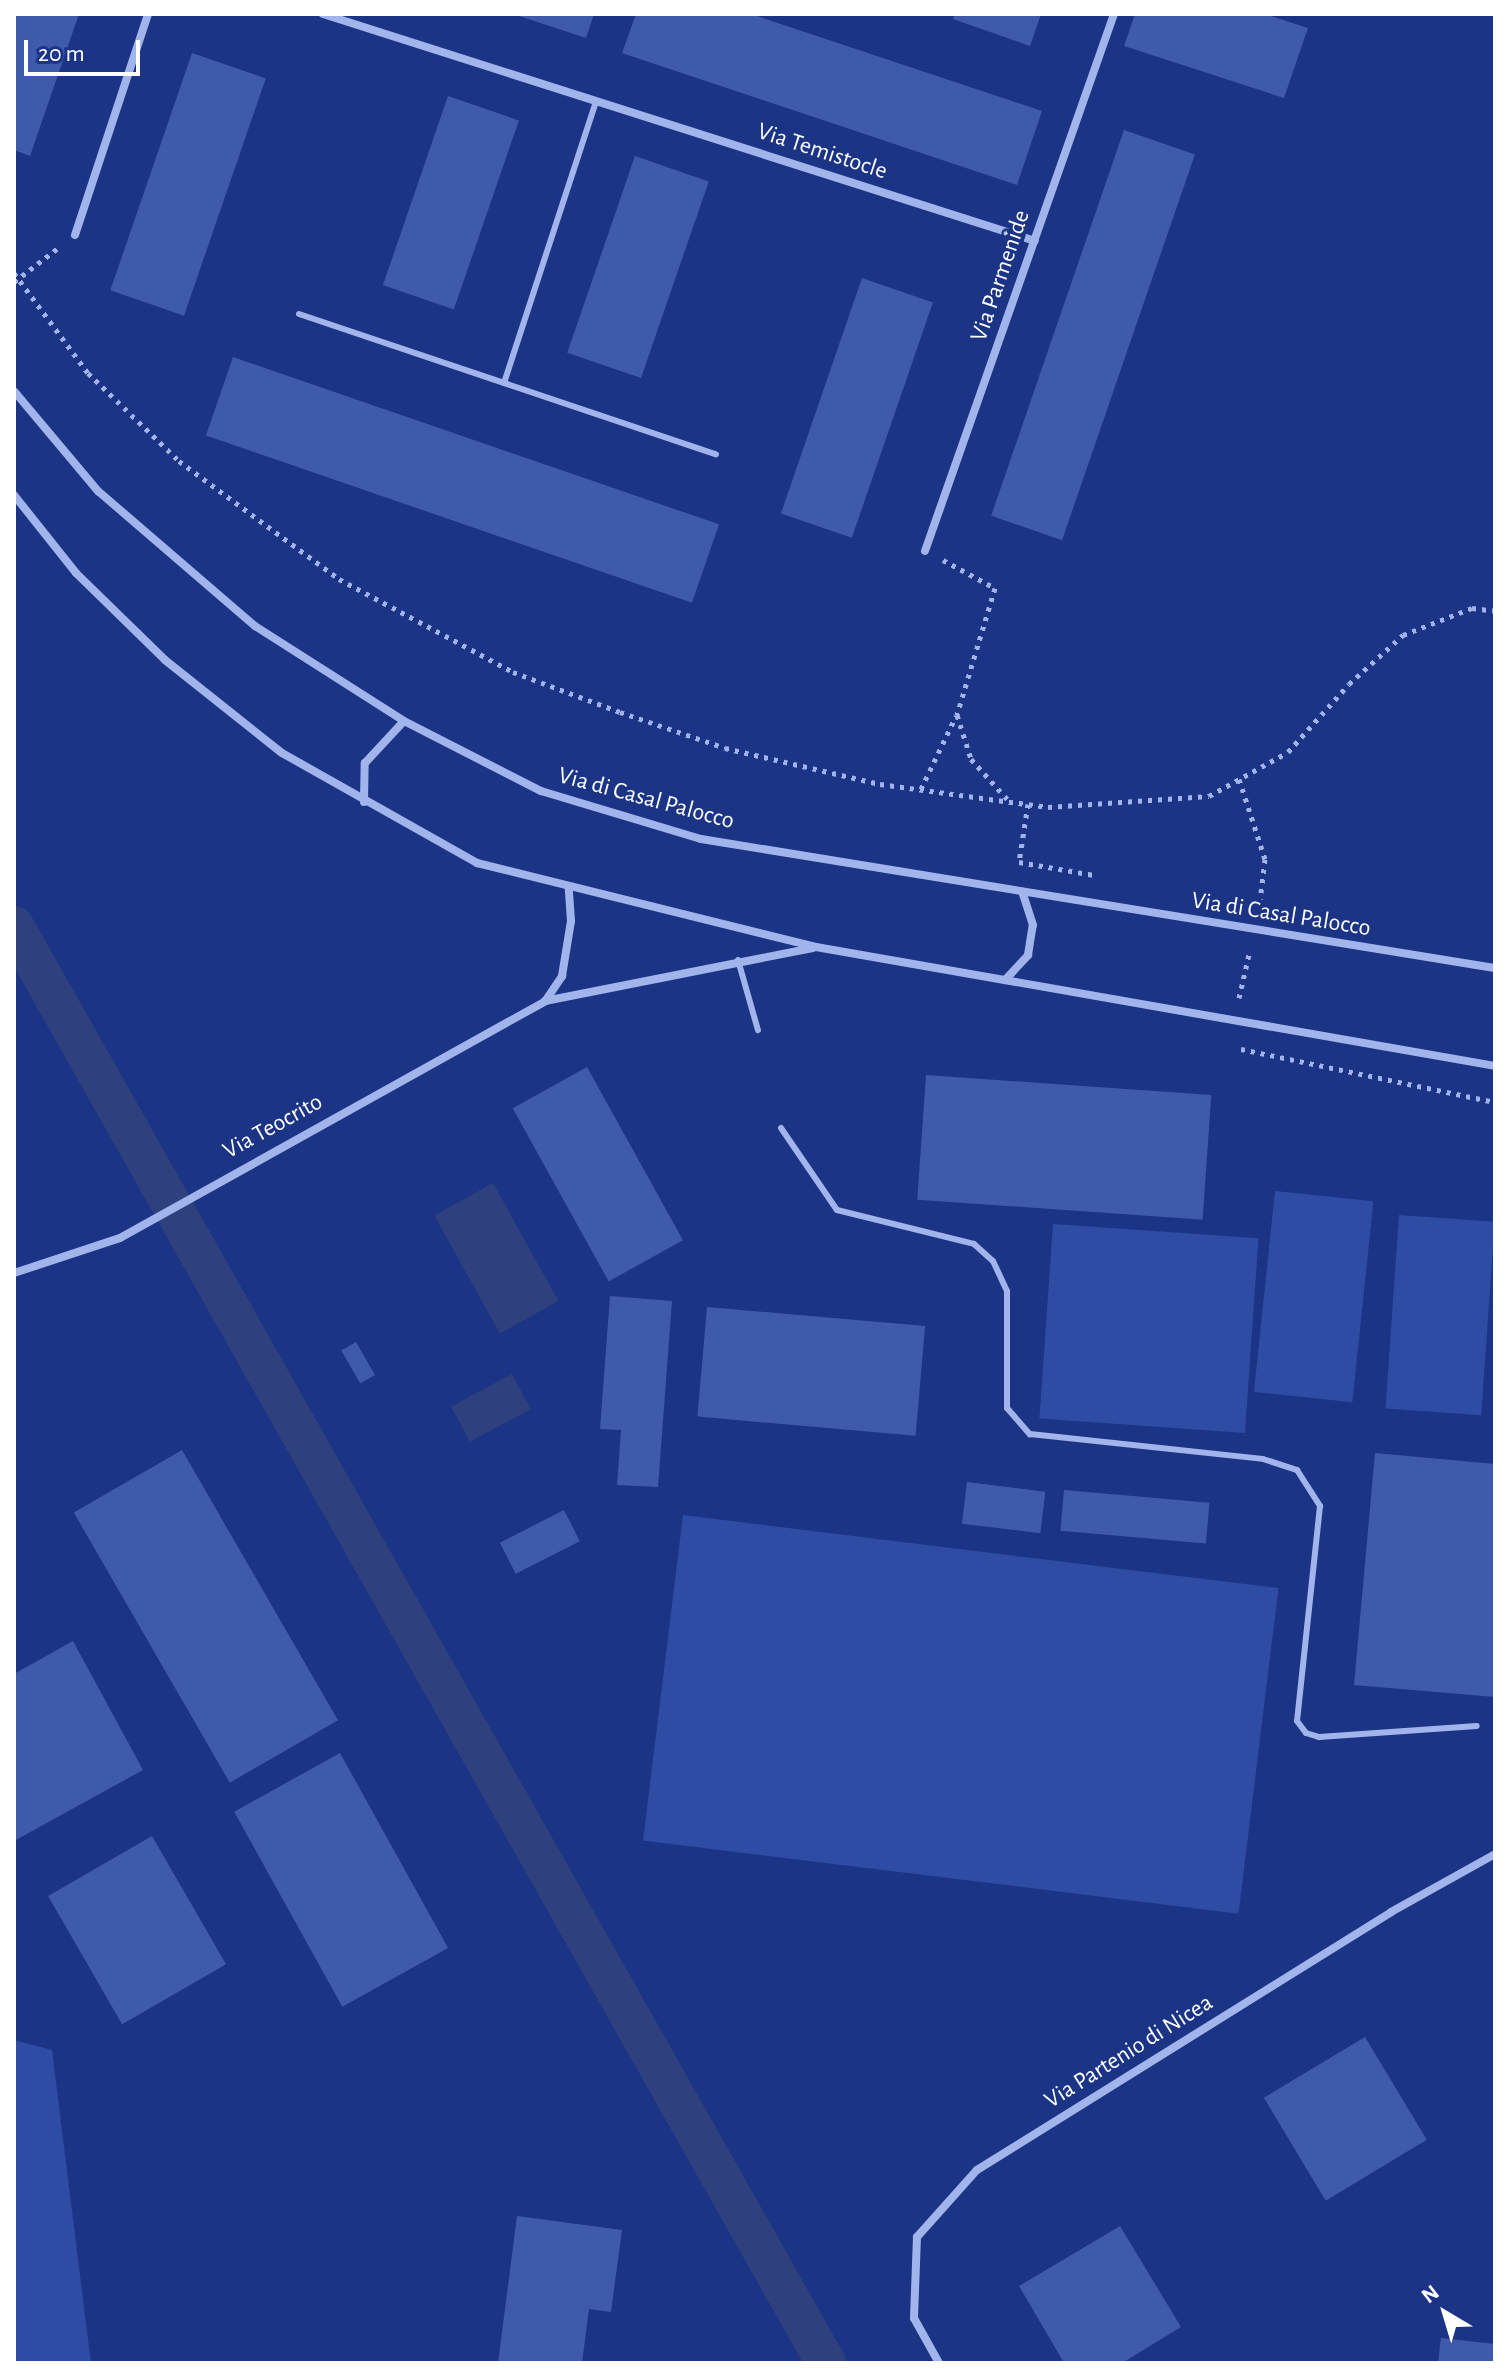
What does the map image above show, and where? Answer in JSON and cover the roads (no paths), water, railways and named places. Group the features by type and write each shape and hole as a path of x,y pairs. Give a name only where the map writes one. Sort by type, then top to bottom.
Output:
{"street":[{"path":"75,235 148,14"},
{"name":"Via Temistocle","path":"323,14 1035,241"},
{"name":"Via Parmenide","path":"925,551 1114,14"},
{"name":"Via di Casal Palocco","path":"14,391 98,491 255,626 404,721 541,791 701,839 1495,968"},
{"path":"14,495 76,573 165,660 282,753 477,863 569,889 816,947 1495,1066"},
{"path":"364,802 365,763 404,721"},
{"path":"545,1001 562,976 571,921 569,889"},
{"path":"1005,980 1028,955 1033,925 1022,892"},
{"name":"Via Teocrito","path":"14,1273 120,1238 545,1001 738,960 816,947"},
{"name":"Via Partenio di Nicea","path":"939,2363 914,2318 917,2237 977,2170 1391,1912 1495,1854"}],"lane":[{"path":"504,383 596,101"},
{"path":"299,314 716,454"},
{"path":"738,960 758,1030"},
{"path":"781,1128 837,1210 974,1244 993,1261 1007,1291 1007,1408 1030,1434 1263,1459 1297,1470 1320,1506 1297,1721 1306,1733 1319,1737 1477,1726"}],"waterway":[{"path":"14,926 826,2363"}]}
